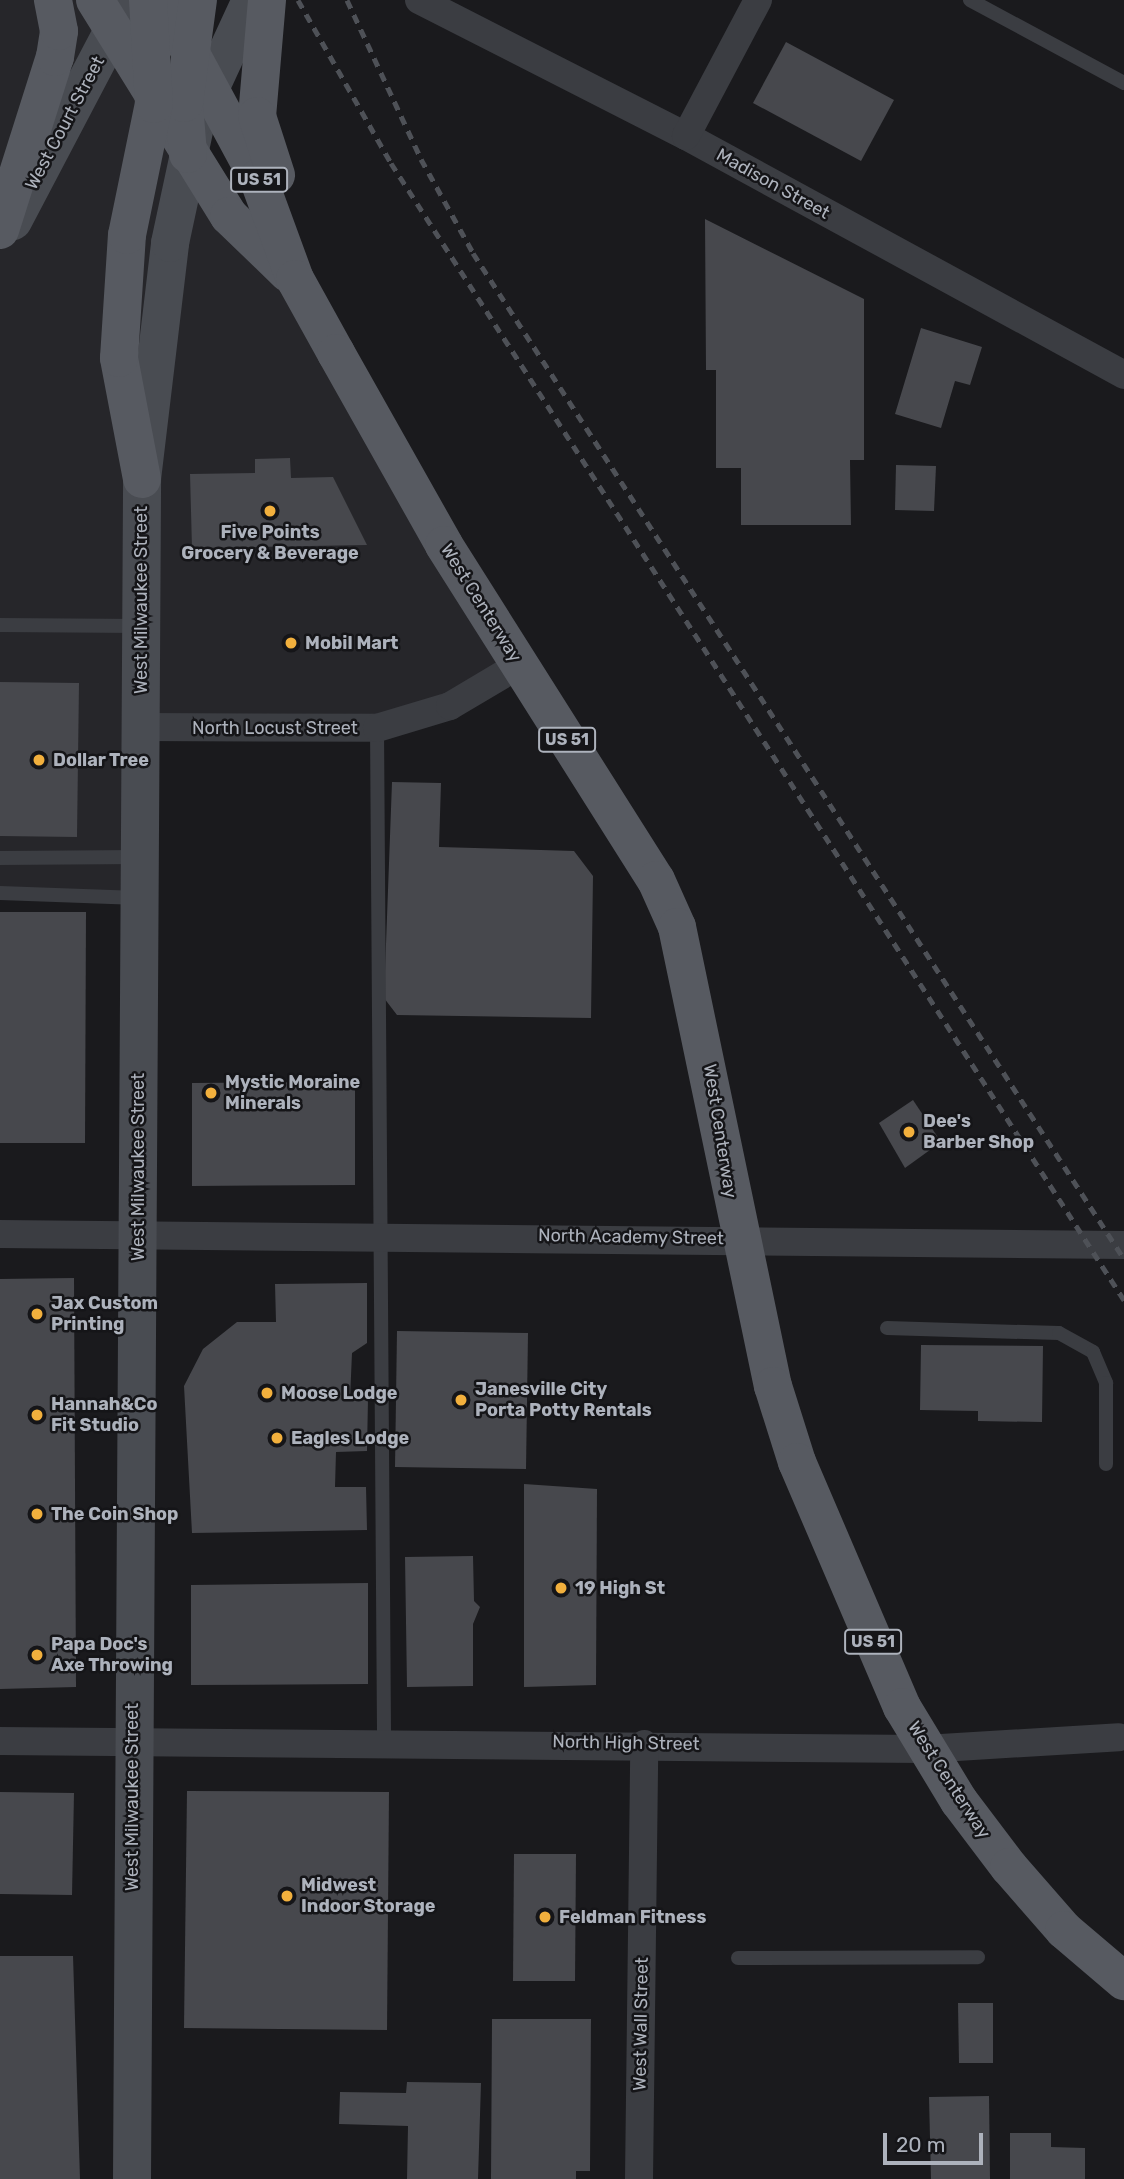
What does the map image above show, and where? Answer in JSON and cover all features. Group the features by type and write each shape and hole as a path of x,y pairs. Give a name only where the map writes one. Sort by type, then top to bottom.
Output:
{"main road":[{"path":"0,230 54,57 59,31 53,0"},
{"path":"142,479 119,358 121,294 154,104 148,0"},
{"name":"US 51","path":"162,0 209,88"},
{"path":"188,159 188,46 198,0"},
{"path":"188,159 209,88 251,0"},
{"path":"267,0 257,116 335,353"},
{"name":"US 51","path":"113,9 154,104"},
{"name":"West Court Street","path":"0,245 113,9"},
{"name":"West Centerway","path":"209,88 258,178 295,279 335,353 519,665 656,880 677,927 705,1037 739,1239 797,1462 925,1749 1009,1867 1064,1930 1124,1981"},
{"name":"West Centerway","path":"154,104 188,159 229,216 295,279"},
{"name":"West Milwaukee Street","path":"132,2179 132,1741 142,479 170,243 188,159"}],"street":[{"name":"Madison Street","path":"419,0 686,136 1124,375"},
{"path":"686,136 758,0"},
{"name":"North Locust Street","path":"141,727 377,728 450,706 519,665"},
{"name":"North Academy Street","path":"0,1234 377,1235 1124,1245"},
{"name":"North High Street","path":"0,1741 384,1740 925,1749 1119,1737"},
{"name":"West Wall Street","path":"639,2179 644,1744"}],"lane":[{"path":"970,0 1124,83"},
{"path":"0,625 141,626"},
{"path":"377,728 377,1235 384,1740"},
{"path":"0,858 141,857"},
{"path":"0,893 139,898"},
{"path":"887,1328 1059,1333 1093,1352 1106,1383 1106,1464"},
{"path":"738,1958 978,1957"}],"shaded area":[{"path":"0,0 95,0 295,279 519,665 416,720 142,727 139,898 0,893"}],"building":[{"path":"786,42 894,100 861,161 753,103"},
{"path":"705,219 864,299 864,460 850,460 851,525 741,525 741,468 716,468 716,370 706,370"},
{"path":"921,328 982,347 970,385 955,381 941,428 895,414"},
{"name":"Five Points Grocery & Beverage","path":"290,458 291,478 333,477 367,545 192,548 190,474 255,473 255,459"},
{"path":"896,465 936,466 934,511 895,510"},
{"name":"Dollar Tree","path":"0,682 79,683 77,837 0,836"},
{"path":"392,782 441,783 439,847 574,851 593,876 591,1018 397,1015 384,998"},
{"path":"0,912 86,912 85,1143 0,1143"},
{"path":"355,1082 355,1185 192,1186 192,1083"},
{"name":"Dee's Barber Shop","path":"913,1100 941,1142 905,1168 879,1123"},
{"path":"74,1278 76,1687 0,1689 0,1279"},
{"path":"367,1283 367,1343 352,1353 350,1399 368,1399 367,1451 336,1452 335,1487 366,1487 367,1530 192,1533 184,1386 203,1349 237,1322 276,1322 275,1284"},
{"name":"Janesville City Porta Potty Rentals","path":"397,1331 528,1333 526,1469 395,1467"},
{"path":"921,1345 1043,1346 1042,1422 978,1421 978,1411 920,1410"},
{"name":"19 High St","path":"524,1484 597,1489 596,1685 524,1687"},
{"path":"473,1556 474,1601 480,1607 473,1624 473,1686 407,1687 405,1557"},
{"path":"368,1583 368,1684 191,1685 191,1585"},
{"name":"Midwest Indoor Storage","path":"187,1791 389,1792 387,2030 184,2028"},
{"path":"0,1792 74,1793 72,1895 0,1894"},
{"name":"Feldman Fitness","path":"514,1854 576,1854 575,1981 513,1981"},
{"path":"0,1956 73,1956 80,2179 0,2179"},
{"path":"958,2003 993,2003 993,2063 959,2063"},
{"path":"492,2019 591,2019 590,2171 576,2171 576,2179 491,2179"},
{"path":"407,2082 481,2083 478,2179 407,2179 408,2126 339,2124 340,2092 406,2093"},
{"path":"989,2096 990,2179 931,2179 929,2097"},
{"path":"1010,2133 1051,2133 1051,2147 1085,2148 1085,2179 1010,2179"}],"railway":[{"path":"298,0 391,163 1124,1300"},
{"path":"347,0 421,159 473,253 1124,1259"}],"place":[{"name":"Five Points Grocery & Beverage","path":"270,511"},
{"name":"Mobil Mart","path":"291,643"},
{"name":"Dollar Tree","path":"39,760"},
{"name":"Mystic Moraine Minerals","path":"211,1093"},
{"name":"Dee's Barber Shop","path":"909,1132"},
{"name":"Jax Custom Printing","path":"37,1314"},
{"name":"Moose Lodge","path":"267,1393"},
{"name":"Janesville City Porta Potty Rentals","path":"461,1400"},
{"name":"Hannah&Co Fit Studio","path":"37,1415"},
{"name":"Eagles Lodge","path":"277,1438"},
{"name":"The Coin Shop","path":"37,1514"},
{"name":"19 High St","path":"561,1588"},
{"name":"Papa Doc's Axe Throwing","path":"37,1655"},
{"name":"Midwest Indoor Storage","path":"287,1896"},
{"name":"Feldman Fitness","path":"545,1917"}]}
